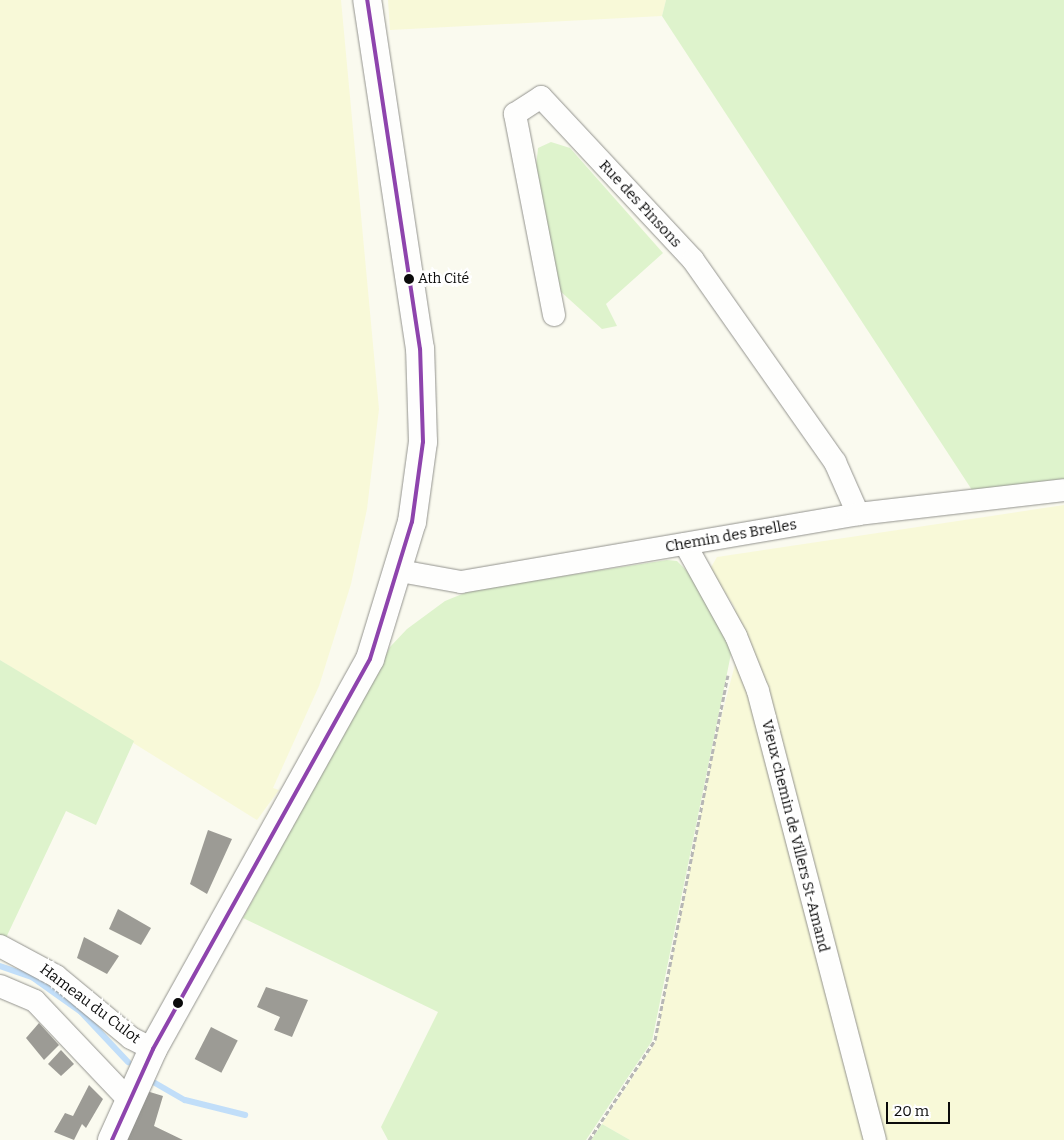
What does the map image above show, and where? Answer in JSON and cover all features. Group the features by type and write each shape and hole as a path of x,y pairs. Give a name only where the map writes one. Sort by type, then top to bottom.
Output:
{"street":[{"path":"112,1140 141,1076 370,659 400,571 419,479 421,368 367,0"},
{"name":"Rue des Pinsons","path":"554,315 515,114 542,97 693,260 835,462 858,514"},
{"name":"Chemin des Brelles","path":"400,571 461,582 858,514 1064,490"},
{"name":"Vieux chemin de Villers St-Amand","path":"685,544 736,636 758,691 875,1140"},
{"name":"Hameau du Culot","path":"0,946 56,976 131,1038 141,1076"},
{"path":"0,986 34,1001 141,1076"}],"path":[{"path":"589,1140 655,1040 736,636"}],"green space":[{"path":"0,0 341,0 379,409 367,509 351,584 319,686 273,788 279,790 257,820 0,660"},
{"path":"388,0 666,0 662,16 390,30"},
{"path":"666,0 1064,0 1064,479 972,490 662,16"},
{"path":"551,142 570,148 663,253 606,304 617,326 602,329 559,290 536,167 538,148"},
{"path":"1064,505 1064,1140 881,1140 728,612 735,608 710,569 717,557"},
{"path":"667,560 677,561 687,571 733,644 652,1041 586,1140 388,1140 381,1127 438,1012 243,918 390,647 407,629 445,601 472,590"},
{"path":"738,653 869,1140 630,1140 602,1124 655,1043 715,741"},
{"path":"0,660 134,741 96,825 66,811 4,942 0,941"},
{"path":"602,1124 630,1140 591,1140"}],"building":[{"path":"208,830 232,839 207,894 190,884"},
{"path":"118,909 151,928 141,945 109,929"},
{"path":"84,937 119,956 107,974 77,958"},
{"path":"266,987 308,1000 292,1037 274,1030 280,1017 257,1007"},
{"path":"39,1023 59,1045 44,1060 26,1038"},
{"path":"211,1027 238,1041 221,1073 195,1059"},
{"path":"61,1050 74,1064 61,1076 48,1064"},
{"path":"89,1085 103,1099 86,1128 82,1124 74,1140 54,1132 65,1113 73,1116"},
{"path":"140,1089 163,1096 154,1126 183,1140 120,1140"}],"waterway":[{"path":"0,966 32,977 81,1012 128,1062"},
{"path":"155,1083 185,1100 245,1115"}],"transit line":[{"path":"112,1140 153,1049 370,659 412,522 423,442 420,349 367,0"}],"place":[{"name":"Ath Cité","path":"409,279"}]}
